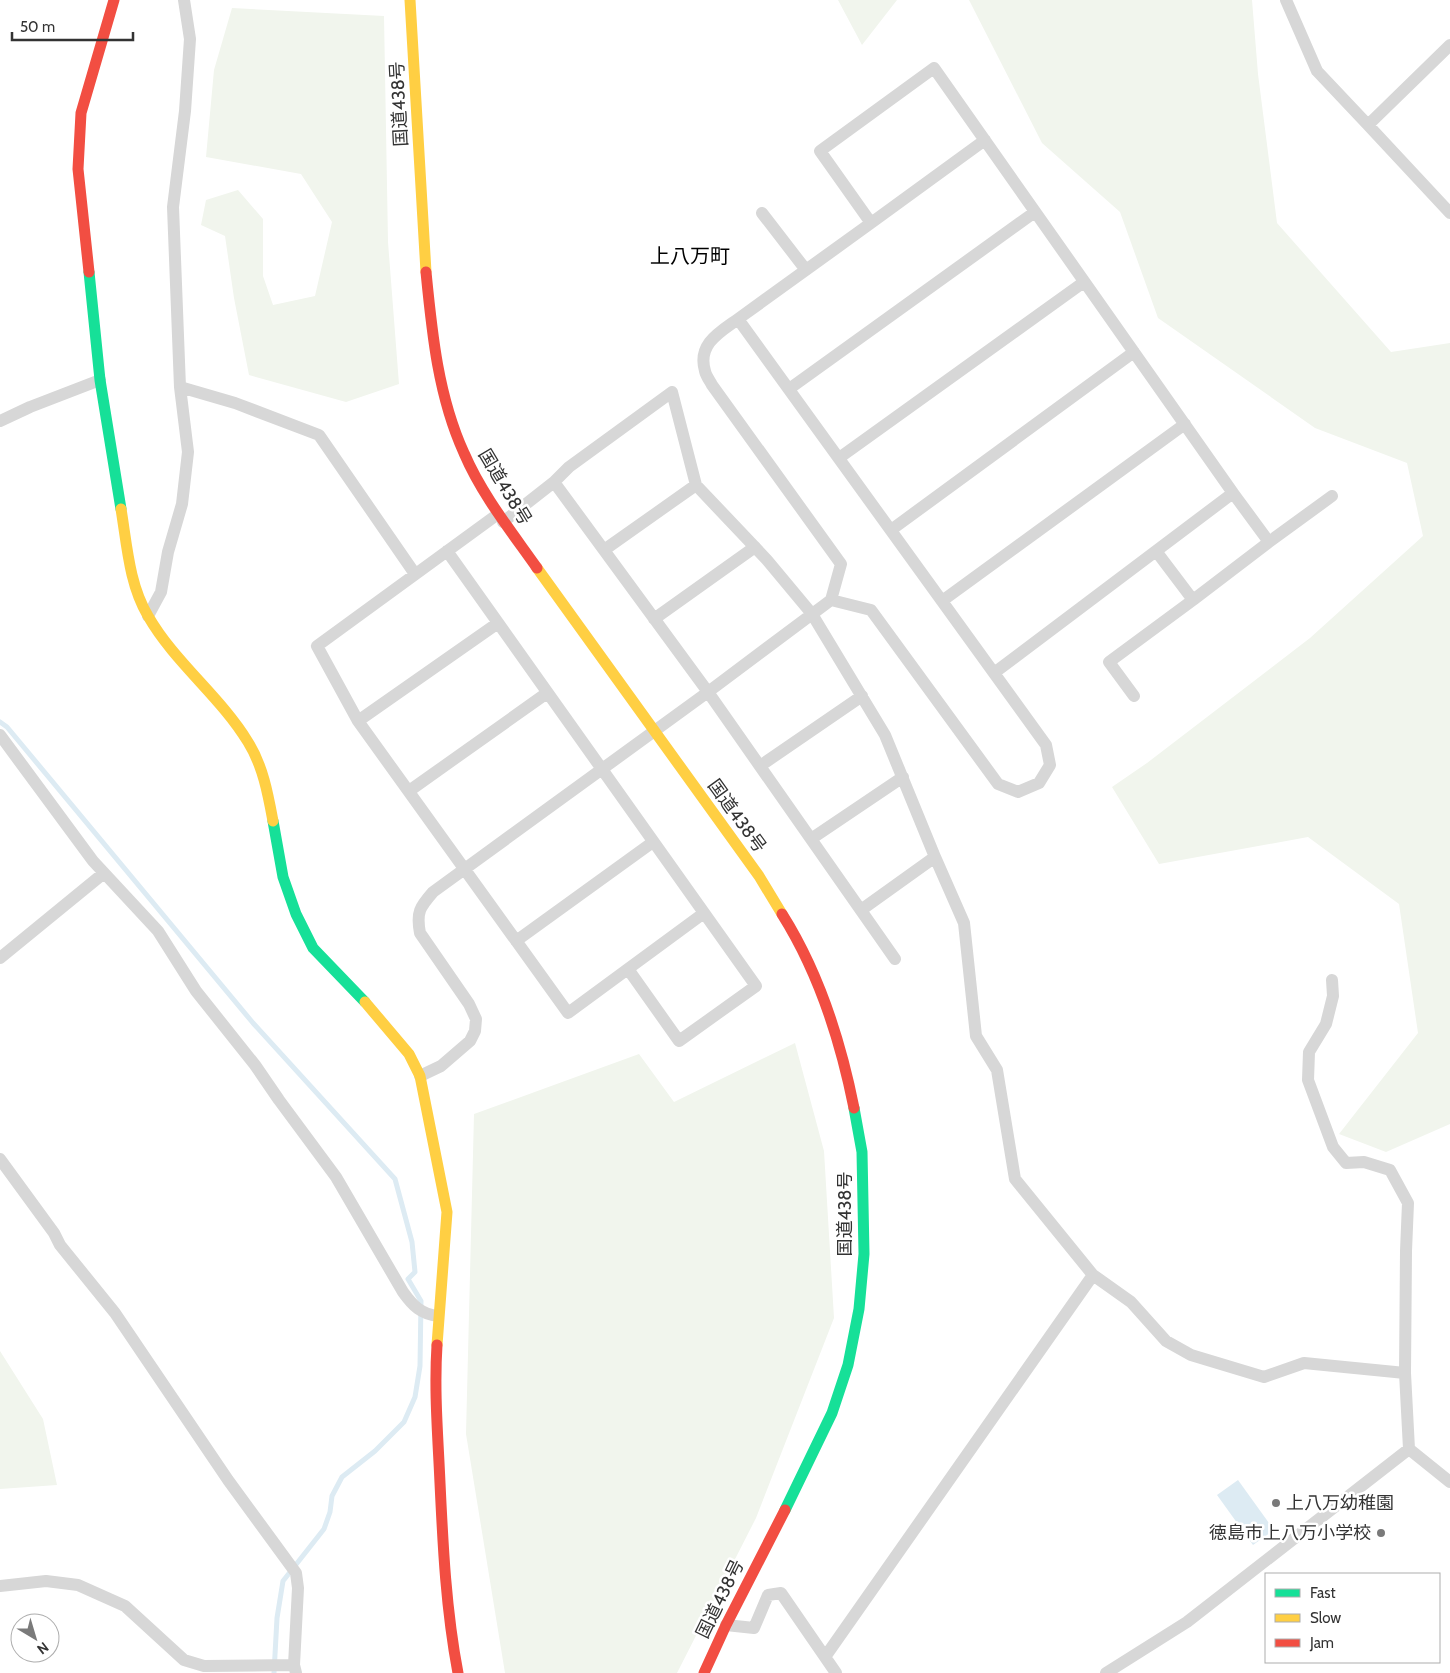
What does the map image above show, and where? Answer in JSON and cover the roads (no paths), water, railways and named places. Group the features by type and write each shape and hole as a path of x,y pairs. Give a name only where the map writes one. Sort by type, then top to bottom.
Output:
{"main road":[{"path":"114,0 81,113 78,169 100,380 134,586 148,616 174,652 234,721 248,743 266,782 283,877 296,914 313,948 366,1002 409,1054 420,1076 447,1212 428,1314 435,1378 444,1569 451,1637 458,1673"},
{"name":"国道438号","path":"410,0 430,318 443,394 463,452 474,476 501,518 759,876 793,931 816,982 838,1042 852,1099 862,1152 864,1254 859,1309 848,1365 832,1413 704,1673"}],"street":[{"path":"148,616 161,592 168,552 182,504 188,452 180,387 173,207 185,111 190,39 184,0"},
{"path":"1286,0 1317,71 1450,213"},
{"path":"1368,125 1450,45"},
{"path":"871,223 820,151 934,68 1268,542"},
{"path":"420,1076 441,1066 470,1041 475,1031 476,1019 469,1004 420,933 417,920 421,907 434,892 831,600 841,564 712,385 704,371 704,351 714,336 985,140"},
{"path":"789,389 1035,212"},
{"path":"762,213 806,270"},
{"path":"839,458 1084,282"},
{"path":"738,319 1046,745 1050,766 1040,783 1018,792 998,784 871,610 831,600"},
{"path":"891,530 1134,352"},
{"path":"0,421 30,407 100,380"},
{"path":"180,387 235,403 319,435 415,574"},
{"path":"704,913 568,1013 358,721 317,646 448,551 554,482 569,467 672,392 696,485 755,547 812,614 885,735 964,923 976,1036 997,1070 1015,1179 1093,1275 1131,1302 1166,1341 1191,1355 1264,1377 1304,1363 1405,1373"},
{"path":"942,601 1185,424"},
{"path":"554,482 708,692 895,959"},
{"path":"604,550 696,485"},
{"path":"994,673 1233,493"},
{"path":"1134,696 1108,662 1332,496"},
{"path":"654,618 755,547"},
{"path":"448,551 756,986 679,1041 628,969"},
{"path":"1156,551 1192,600"},
{"path":"358,721 498,623"},
{"path":"409,791 548,693"},
{"path":"760,766 862,696"},
{"path":"0,735 65,824 104,873 158,931 196,990 255,1064 336,1177 403,1292 428,1314"},
{"path":"811,839 902,777"},
{"path":"516,941 653,842"},
{"path":"861,910 935,857"},
{"path":"0,958 104,873"},
{"path":"1332,980 1333,996 1326,1024 1309,1052 1308,1080 1333,1147 1346,1163 1364,1162 1390,1170 1408,1203 1405,1373 1409,1449 1450,1482"},
{"path":"0,1159 54,1232 60,1245 115,1313 228,1480 292,1568 298,1588 291,1667 267,1665 204,1666 184,1660 125,1606 78,1585 46,1581 0,1586"},
{"path":"825,1657 1093,1275"},
{"path":"1106,1673 1186,1622 1409,1449"},
{"path":"726,1625 754,1628 768,1595 781,1593 836,1673"}],"waterway":[{"path":"0,722 7,727 253,1023 395,1179 412,1242 415,1272 408,1279 421,1301 420,1366 415,1397 404,1422 375,1451 342,1477 332,1496 330,1512 324,1529 283,1581 277,1618 274,1673"}],"place":[{"name":"上八万幼稚園","path":"1276,1503"},
{"name":"徳島市上八万小学校","path":"1381,1533"}],"district":[{"name":"上八万町","path":"690,256"}]}
